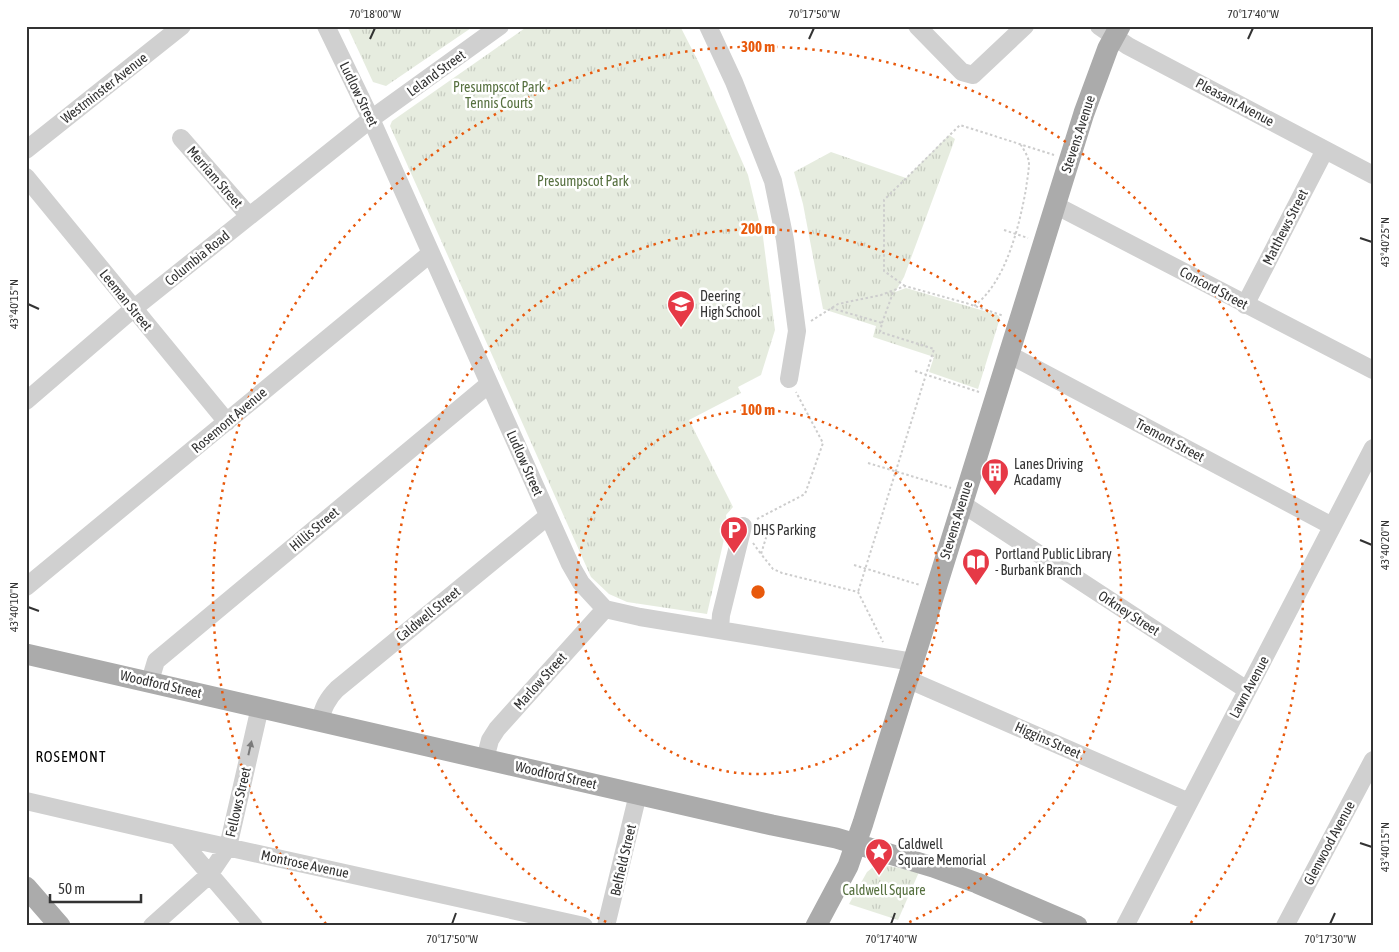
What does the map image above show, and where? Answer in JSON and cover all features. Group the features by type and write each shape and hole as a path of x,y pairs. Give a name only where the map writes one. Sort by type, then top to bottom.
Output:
{"main road":[{"name":"Stevens Avenue","path":"816,926 848,866 910,671 956,496 1008,354 1111,30"},
{"name":"Woodford Street","path":"26,654 836,838 942,870 1077,926"},
{"path":"26,887 57,925"}],"street":[{"name":"Westminster Avenue","path":"26,150 182,26"},
{"name":"Ludlow Street","path":"326,26 371,119 548,516 581,582 605,609"},
{"name":"Leland Street","path":"371,119 500,26"},
{"path":"708,26 734,82 773,181 785,240 797,331 789,379"},
{"path":"917,26 962,72 973,76 1025,26"},
{"name":"Pleasant Avenue","path":"1111,30 1128,46 1373,175"},
{"name":"Columbia Road","path":"26,401 133,309 371,119"},
{"name":"Merriam Street","path":"181,138 249,216"},
{"name":"Matthews Street","path":"1245,304 1325,150"},
{"name":"Leeman Street","path":"26,177 227,422"},
{"name":"Concord Street","path":"1055,205 1373,370"},
{"name":"Rosemont Avenue","path":"26,587 431,253"},
{"name":"Tremont Street","path":"1008,354 1332,526"},
{"name":"Hillis Street","path":"150,682 156,660 489,384"},
{"name":"Lawn Avenue","path":"1125,926 1373,448"},
{"name":"Orkney Street","path":"956,496 1247,690"},
{"name":"Caldwell Street","path":"320,722 323,708 328,698 337,689 548,516"},
{"path":"720,629 721,615 743,526"},
{"path":"605,609 640,617 720,629 910,671"},
{"name":"Marlow Street","path":"485,759 490,740 497,729 605,609"},
{"name":"Higgins Street","path":"910,671 1189,802"},
{"name":"Fellows Street","path":"152,926 209,875 228,847 260,707"},
{"name":"Glenwood Avenue","path":"1285,926 1373,760"},
{"name":"Belfield Street","path":"606,926 638,794"},
{"name":"Montrose Avenue","path":"26,800 176,836 584,926"},
{"path":"176,836 254,926"}],"path":[{"path":"1004,316 905,286 884,271 884,200 960,125 1054,156"},
{"path":"974,306 981,300 995,281 1009,253 1015,234 1023,204 1029,161 1021,145"},
{"path":"1004,230 1030,238"},
{"path":"797,331 838,304 881,295 905,286"},
{"path":"884,644 858,592 934,349 880,332 894,290"},
{"path":"831,308 882,323"},
{"path":"915,371 981,392"},
{"path":"743,526 805,494 823,443 789,379"},
{"path":"868,464 895,471 956,496"},
{"path":"801,535 770,525 761,554 773,569 782,573 858,592"},
{"path":"854,565 920,585"}],"green space":[{"path":"347,26 474,26 386,86 373,82"},
{"name":"Presumpscot Park","path":"528,26 680,26 699,63 748,175 763,237 775,330 761,375 738,387 741,393 689,420 733,507 726,515 727,526 707,614 627,602 609,594 591,577 390,126 392,121"},
{"path":"949,135 955,139 904,277 895,292 906,288 998,315 1000,318 978,389 929,372 934,357 873,337 876,326 823,309 803,204 794,172 831,152 906,178"},
{"name":"Caldwell Square","path":"884,865 919,872 898,920 849,904 867,872 872,868"}],"place":[{"name":"Deering High School","path":"681,328"},
{"name":"Lanes Driving Acadamy","path":"995,496"},
{"name":"DHS Parking","path":"734,554"},
{"name":"Portland Public Library - Burbank Branch","path":"976,586"},
{"name":"Caldwell Square Memorial","path":"879,876"}],"district":[{"name":"ROSEMONT","path":"71,757"}],"park label":[{"name":"Presumpscot Park Tennis Courts","path":"499,95"}]}
